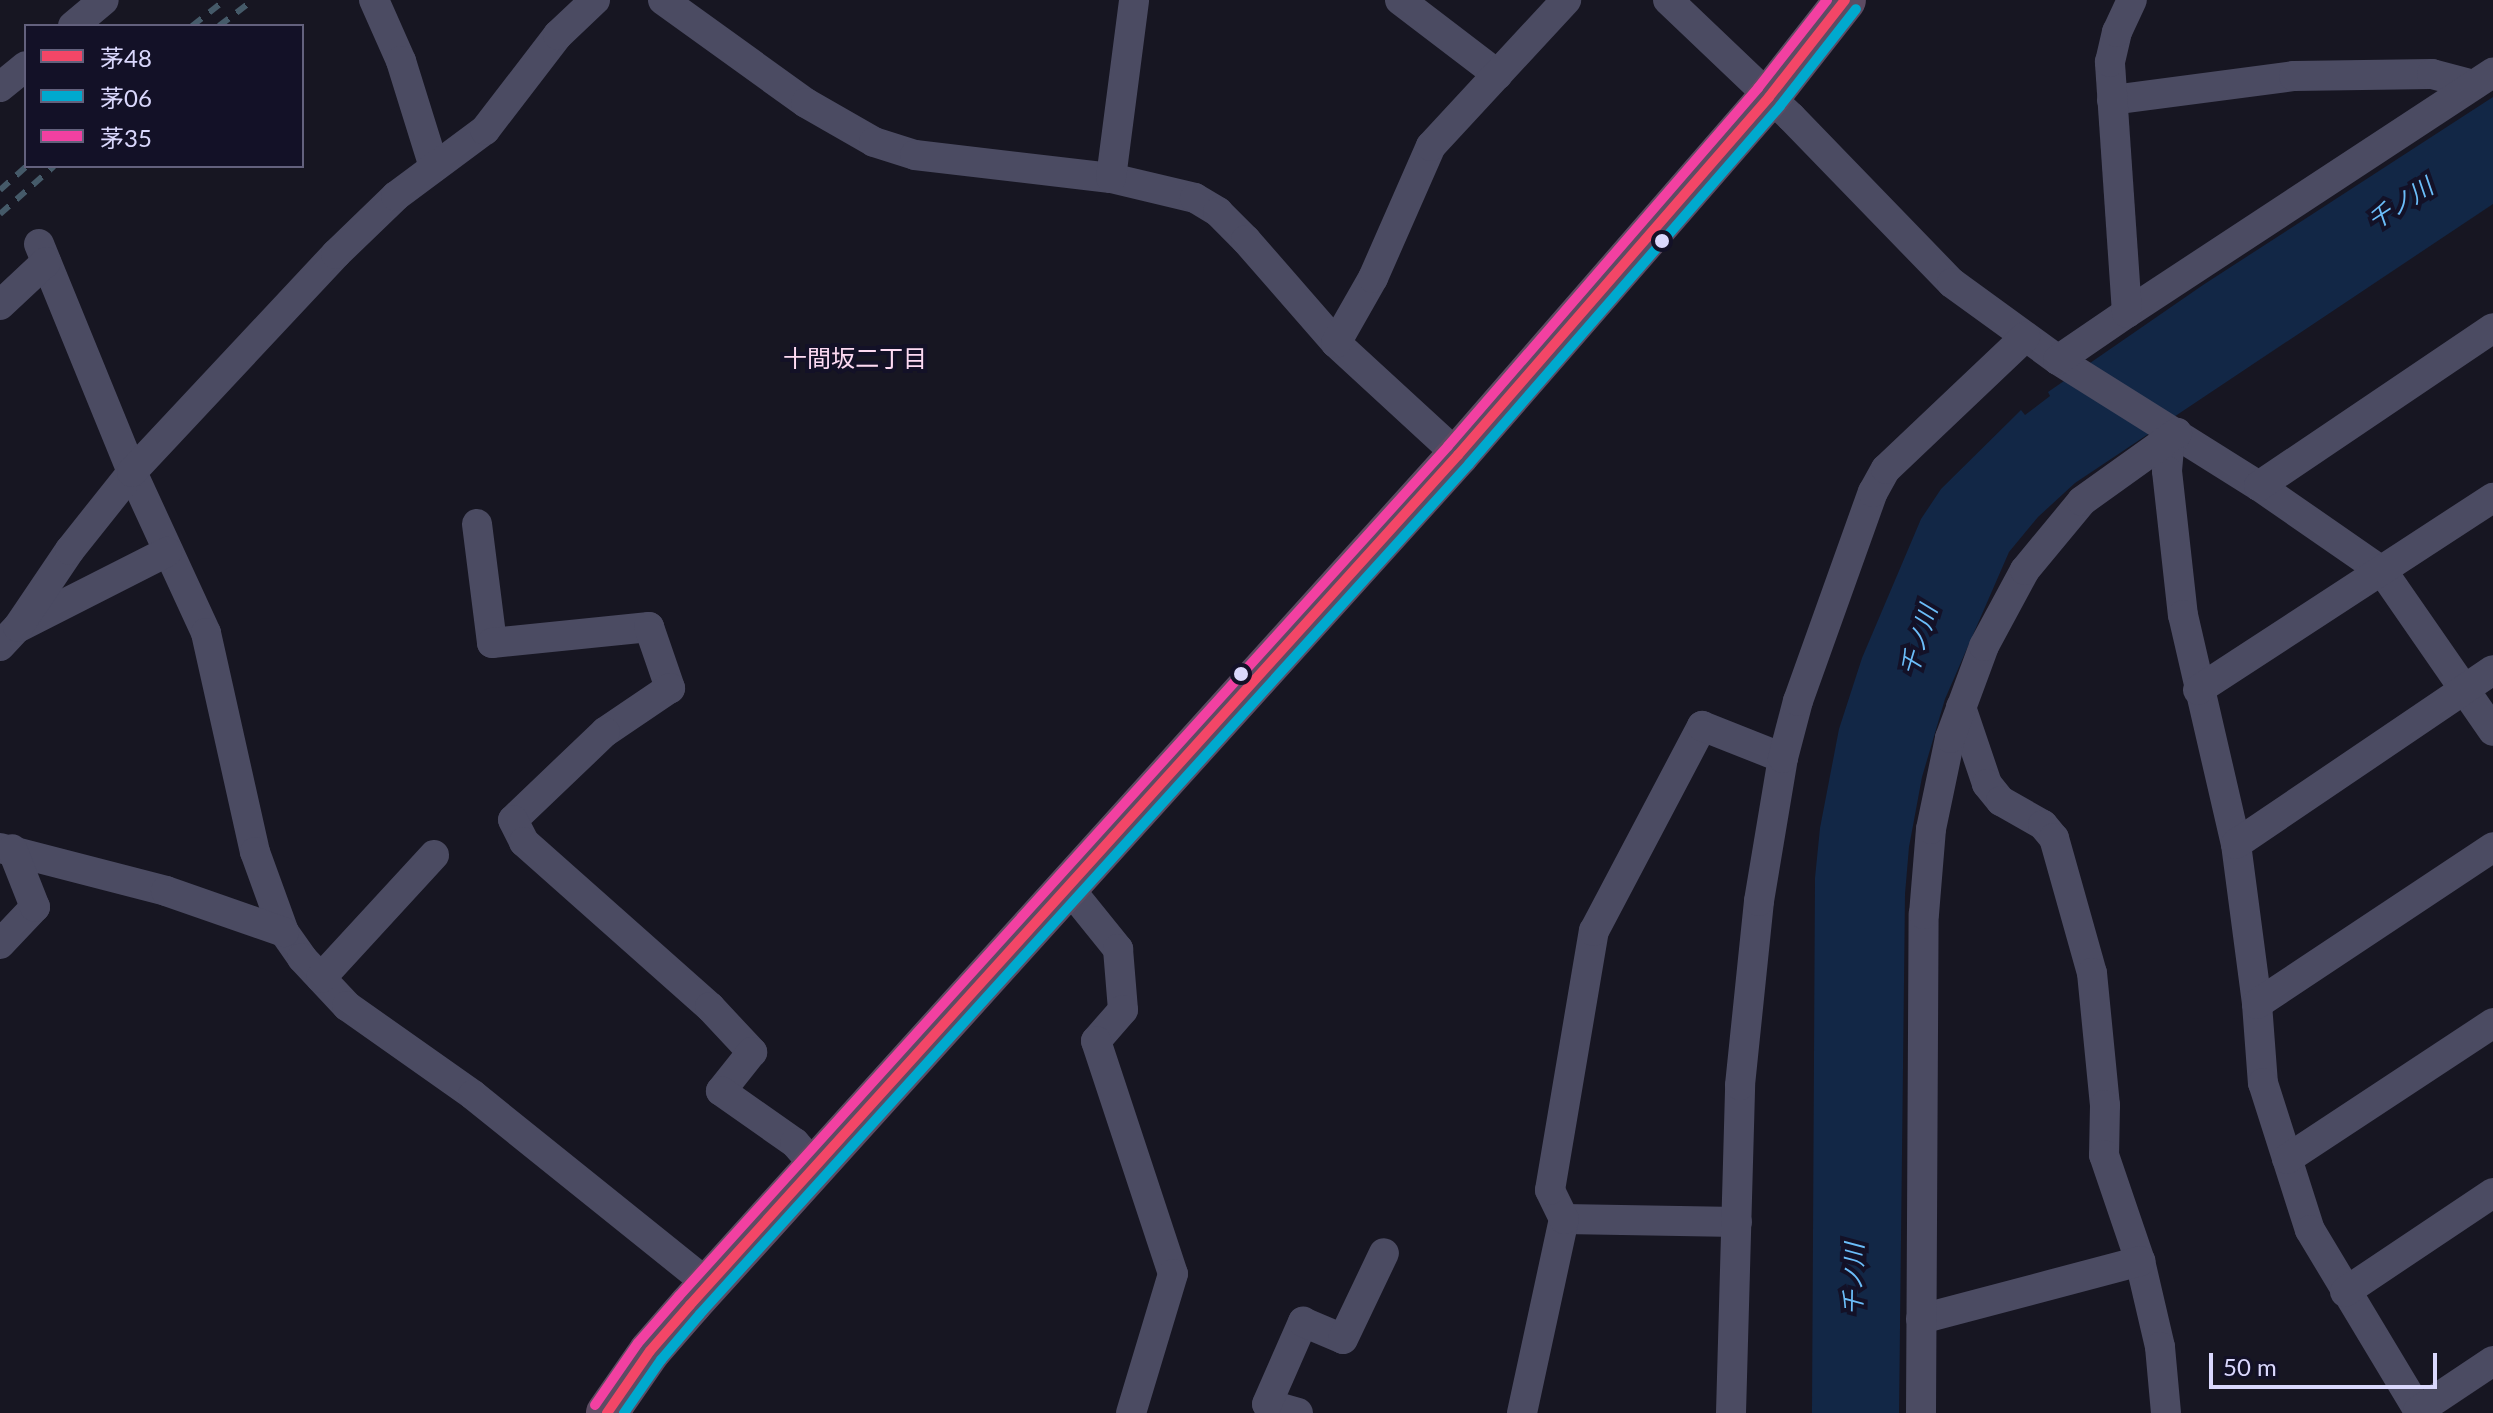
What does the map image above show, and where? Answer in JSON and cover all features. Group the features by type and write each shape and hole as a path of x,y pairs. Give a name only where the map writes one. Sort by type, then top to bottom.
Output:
{"highway":[{"path":"607,1413 650,1351 708,1284 1458,455 1769,97 1845,0"}],"street":[{"path":"75,24 104,0"},
{"path":"374,0 401,61 434,167"},
{"path":"9,637 70,550 132,472 336,254 396,196 485,130 558,35 595,0"},
{"path":"663,0 806,103 874,142 915,155 1111,178 1195,198 1218,212 1336,343 1458,455"},
{"path":"1111,178 1134,0"},
{"path":"1400,0 1498,75"},
{"path":"1336,343 1373,278 1431,146 1566,0"},
{"path":"1668,0 1769,97 1952,283 2058,360 2259,486 2383,572 2493,731"},
{"path":"2127,313 2110,62 2117,32 2132,0"},
{"path":"0,87 24,68"},
{"path":"2112,100 2294,76 2432,74 2483,79"},
{"path":"2058,360 2483,79"},
{"path":"0,305 43,253 132,472 206,633 255,852 284,932 347,1006 473,1095 708,1284"},
{"path":"2259,486 2493,328"},
{"path":"1731,1413 1740,1085 1759,901 1783,758 1798,701 1873,492 1886,469 2025,337"},
{"path":"2177,433 2169,448 2167,471 2183,615 2236,844 2257,1004 2263,1083 2310,1230 2419,1412 2493,1361"},
{"path":"1921,1413 1924,914 1931,829 1950,738 1984,646 2025,570 2082,501 2177,433"},
{"path":"2198,690 2493,498"},
{"path":"477,524 492,643 649,627 670,688 605,732 513,820 524,842 710,1007 752,1052 721,1091 795,1143 816,1167"},
{"path":"9,637 167,552"},
{"path":"2236,844 2493,670"},
{"path":"1961,707 1987,784 2001,801 2043,825 2054,838 2092,973 2105,1105 2104,1155 2140,1261 2160,1347 2166,1413"},
{"path":"1522,1413 1564,1219 1550,1190 1594,931 1702,726 1783,758"},
{"path":"2257,1004 2493,847"},
{"path":"6,849 166,891 284,932"},
{"path":"0,944 35,907 6,849"},
{"path":"321,978 434,855"},
{"path":"1068,887 1118,949 1123,1010 1096,1041 1173,1274 1131,1413"},
{"path":"2287,1159 2493,1023"},
{"path":"2345,1292 2493,1193"},
{"path":"1564,1219 1737,1222"},
{"path":"1298,1413 1267,1404 1303,1322 1343,1339 1384,1253"},
{"path":"1921,1319 2140,1261"}],"water":[{"name":"千ノ川","path":"2493,97 2493,204 2075,483 2038,517 2009,552 1945,699 1922,777 1909,847 1905,894 1899,1413 1812,1413 1815,878 1820,828 1839,729 1862,658 1921,519 1941,489 2021,410 2025,415 2050,396 2048,392 2203,285"}],"railway":[{"path":"195,24 225,0"},
{"path":"222,24 253,0"},
{"path":"0,190 25,168"},
{"path":"0,214 52,168"}],"transit line":[{"name":"茅35","path":"595,1405 638,1343 679,1296 1448,446 1758,88 1827,0"},
{"name":"茅48","path":"607,1413 650,1351 690,1305 1458,455 1769,97 1845,0"},
{"name":"茅06","path":"624,1413 661,1360 700,1314 1469,464 1780,106 1856,9"}],"district":[{"name":"十間坂二丁目","path":"855,358"}]}
